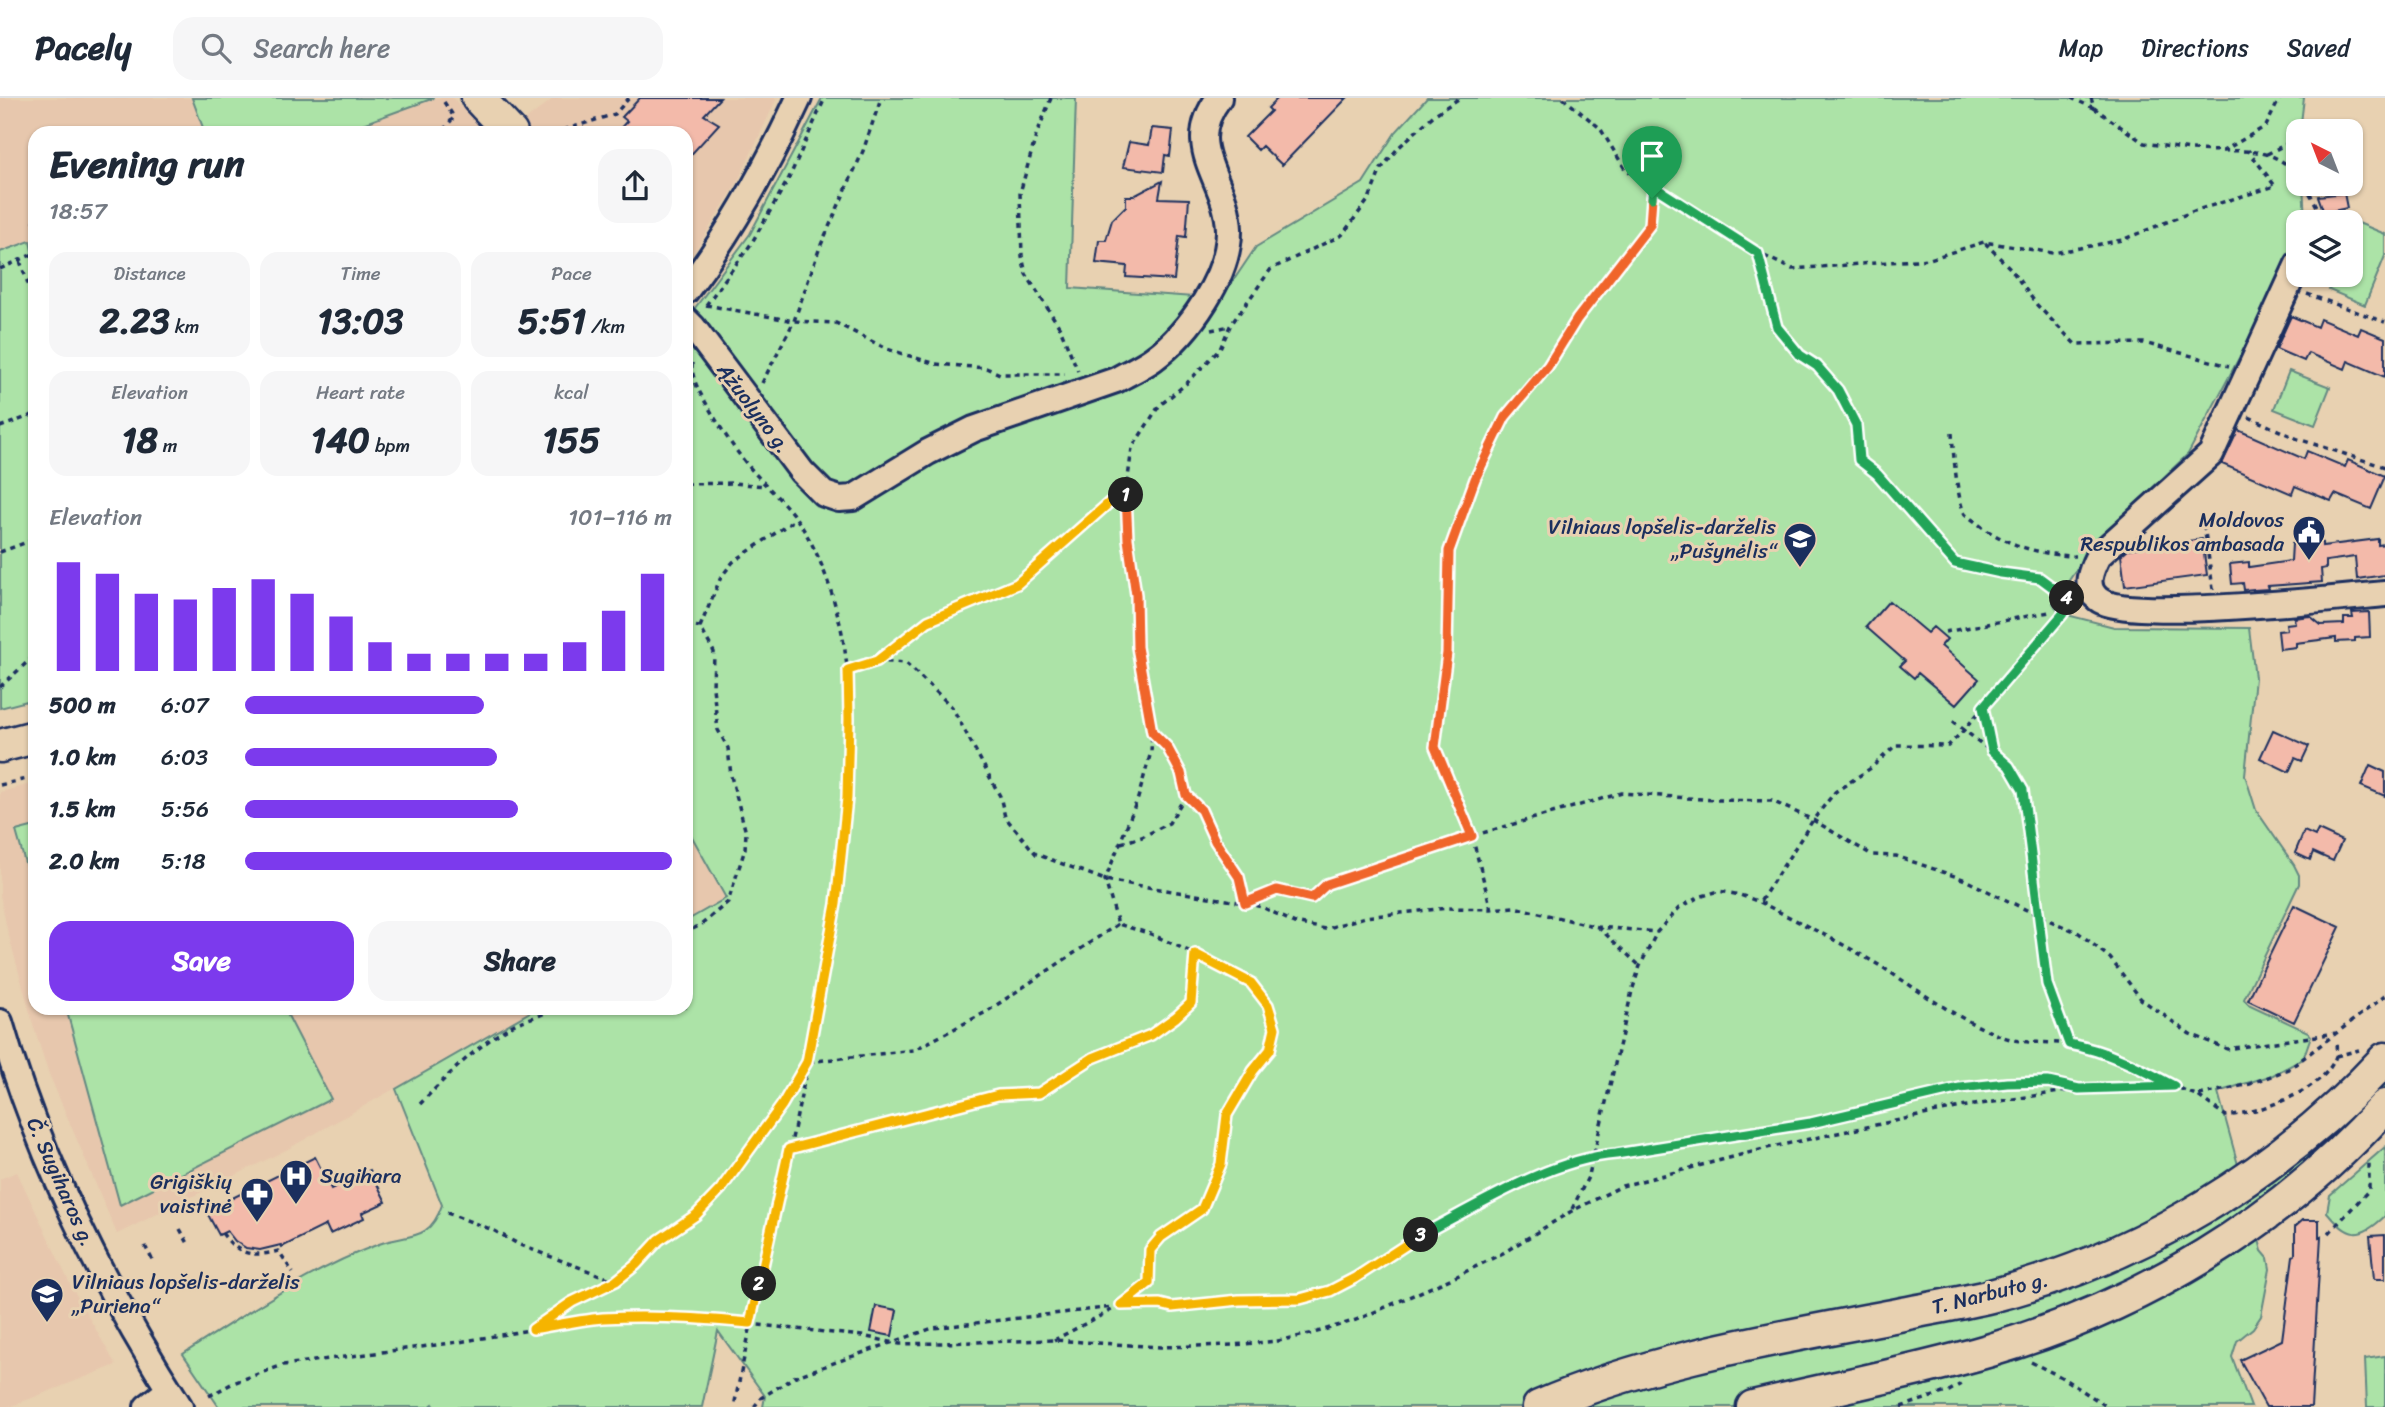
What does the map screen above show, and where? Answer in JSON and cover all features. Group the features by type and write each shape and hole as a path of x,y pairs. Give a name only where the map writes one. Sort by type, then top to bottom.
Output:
{"main road":[{"path":"478,98 504,126"},
{"path":"0,746 28,739"},
{"name":"T. Narbuto g.","path":"1539,1407 1658,1365 1724,1349 1991,1296 2072,1271 2141,1241 2235,1189 2333,1110 2372,1054"},
{"path":"1753,1407 1990,1350 2093,1314 2165,1279 2256,1222 2312,1177 2385,1107"}],"street":[{"path":"693,281 714,254 762,172 799,98"},
{"path":"1087,388 1116,380 1153,359 1178,336 1213,288 1225,256 1229,229 1225,207 1202,133 1206,118 1219,98"},
{"path":"2288,287 2211,454 2098,556 2092,569 2090,591 2100,601 2112,605 2215,608 2385,594"},
{"name":"Ąžuolyno g.","path":"693,327 802,472 824,494 839,499 853,499 928,452 974,429 1087,388"},
{"name":"Č. Sugiharos g.","path":"0,1022 24,1098 62,1191 101,1270 174,1398"},
{"path":"147,1407 174,1398"}],"path":[{"path":"577,126 615,114 628,98"},
{"path":"751,405 794,321 820,247 863,151 881,98"},
{"path":"1051,98 1036,136 1020,193 1021,256 1026,274 1060,328 1087,388"},
{"path":"1118,924 1105,880 1139,798 1151,752 1152,732 1137,647 1136,595 1125,500 1132,448 1159,406 1187,383 1220,349 1230,326 1271,269 1342,235 1369,199 1381,169 1398,148 1435,114 1460,98"},
{"path":"1563,98 1600,128 1625,169 1758,253 1792,269 1930,259 1984,242 2053,253 2122,240 2194,211 2275,186 2248,150"},
{"path":"2071,98 2094,108 2144,144 2191,150 2248,150 2286,162"},
{"path":"2091,98 2094,108"},
{"path":"2223,151 2266,126 2280,98"},
{"path":"444,103 454,117 447,126"},
{"path":"2267,154 2286,144"},
{"path":"1490,909 1472,836 1435,747 1447,653 1449,551 1475,479 1505,417 1548,366 1577,319 1650,225 1653,186"},
{"path":"1984,242 2010,268 2037,305 2075,344 2144,342 2227,365"},
{"path":"1758,253 1777,327 1800,355 1817,366 1838,390 1856,425 1859,460 1877,474 1955,563 2040,578 2068,599 2068,606 2062,615 1948,746 1896,746 1871,768 1835,792 1813,820 1760,902"},
{"path":"0,269 28,257"},
{"path":"20,261 28,283"},
{"path":"2309,294 2385,322"},
{"path":"706,305 794,321 836,323 887,349 936,363 986,368 1000,374 1064,373 1087,388"},
{"path":"693,374 701,395 745,462 796,519 812,544 828,579 841,628 848,670 847,798 836,904 807,1062 734,1407"},
{"path":"2232,409 2298,439 2385,467"},
{"path":"0,427 28,417"},
{"path":"1952,433 1955,471 1965,513 1995,537 2026,548 2057,555 2098,556"},
{"path":"693,484 767,486"},
{"path":"848,670 877,661 928,621 1017,584 1127,487"},
{"path":"700,627 720,577 733,562 796,519"},
{"path":"2204,525 2211,579"},
{"path":"0,552 28,542"},
{"path":"1945,632 2051,613"},
{"path":"693,626 700,627"},
{"path":"693,929 728,902 745,849 746,833 731,776 728,748 718,730 713,688 714,652 700,627"},
{"path":"0,687 28,661"},
{"path":"877,661 906,663 952,707 1000,796 1005,817 1036,854 1105,880 1245,903 1295,923 1325,929 1365,917 1447,908 1514,907 1598,927 1657,932"},
{"path":"1983,707 1992,751"},
{"path":"1953,721 2009,766 2023,790 2047,984 2069,1044"},
{"path":"1152,732 1167,747 1181,773 1186,795 1201,810 1215,841 1239,877 1245,903"},
{"path":"0,785 28,779"},
{"path":"1245,903 1277,890 1312,898 1327,884 1472,836 1622,793 1772,801 1813,820 1872,855 1896,856 1963,879 2079,933 2110,958 2141,999 2190,1034 2227,1049 2337,1033"},
{"path":"1121,843 1142,837 1170,823 1186,795"},
{"path":"1570,1212 1589,1175 1640,966 1657,932 1679,908 1699,897 1719,891 1760,902 1880,966 1936,1003 2001,1036 2028,1043 2069,1044 2095,1049 2198,1096 2225,1116 2250,1113 2293,1098 2319,1078 2336,1056 2336,1040"},
{"path":"807,1062 914,1050 986,1012 1118,924"},
{"path":"1053,1340 1121,1305 1149,1283 1150,1250 1161,1237 1202,1209 1221,1164 1227,1115 1253,1071 1270,1050 1275,1028 1268,1005 1251,983 1151,934 1118,924"},
{"path":"1598,927 1640,966"},
{"path":"789,1149 998,1095 1039,1093 1093,1058 1151,1035 1176,1017 1191,1003 1195,954"},
{"path":"2198,1096 2250,1084 2289,1069 2385,996"},
{"path":"420,1104 446,1077 492,1038 516,1024 545,1015"},
{"path":"2336,1056 2372,1054"},
{"path":"533,1329 572,1302 616,1281 636,1265 659,1240 696,1215 721,1189 782,1105 807,1062"},
{"path":"754,1407 761,1398 794,1377 933,1328 997,1319 1077,1313 1121,1305 1160,1304 1172,1307 1239,1300 1300,1299 1330,1291 1355,1278 1411,1240 1528,1179 1593,1156 1811,1123 1960,1088 2048,1082 2079,1089"},
{"path":"209,1396 233,1383 283,1365 459,1342 600,1318 693,1318 862,1336 889,1343 958,1344 1053,1340 1160,1347 1267,1342 1314,1333 1356,1320 1457,1276 1622,1186 1768,1148 1961,1107 2079,1089 2174,1086"},
{"path":"2329,1233 2369,1190 2369,1155"},
{"path":"447,1213 493,1230 520,1245 616,1281"},
{"path":"180,1229 189,1245"},
{"path":"222,1233 232,1246 245,1253 263,1255 279,1251 293,1273"},
{"path":"145,1247 154,1263"},
{"path":"2031,1362 2061,1377 2108,1407"},
{"path":"1901,1407 1959,1387 1966,1377"}],"shaded area":[{"path":"0,98 192,98 202,126 28,126 28,242 0,252"},
{"path":"434,98 453,98 479,126 357,126"},
{"path":"554,98 777,98 737,183 693,254 693,126 527,126 523,122"},
{"path":"28,785 28,1006 0,895 0,792"},
{"path":"693,839 726,898 693,917"},
{"path":"31,1015 525,1015 286,1150 117,1234 49,1074"},
{"name":"Vilniaus lopšelis-darželis „Puriena“","path":"17,1172 70,1284 116,1365 9,1407 0,1407 0,1179"}],"green space":[{"path":"192,98 434,98 357,126 202,126"},
{"path":"822,98 1076,98 1070,288 1221,299 1256,247 1363,183 1395,133 1427,98 2304,98 2301,119 2286,119 2286,196 2304,196 2304,210 2286,210 2286,263 2265,309 2188,454 2096,542 2053,603 2059,613 2114,627 2249,628 2255,678 2245,775 2256,810 2294,865 2299,875 2299,884 2244,999 2248,1004 2308,1032 2311,1036 2303,1059 2273,1075 2218,1092 2246,1194 2385,1077 2385,1090 2353,1124 2251,1210 2270,1269 2261,1316 2253,1328 2237,1341 2232,1357 2251,1407 763,1407 765,1396 718,1331 702,1407 435,1407 433,1404 429,1407 219,1407 183,1354 303,1280 379,1244 417,1235 431,1226 437,1217 442,1205 396,1089 525,1015 693,1015 693,917 726,898 693,839 693,311 750,234"},
{"path":"2363,225 2385,234 2385,256 2365,305 2329,290 2330,287 2363,287"},
{"path":"28,242 28,701 0,708 0,252"},
{"path":"2289,371 2330,387 2315,425 2274,409"},
{"path":"28,828 28,873 16,831"},
{"path":"68,1015 288,1015 331,1099 120,1205"},
{"path":"2385,1147 2385,1216 2361,1233 2348,1231 2327,1212 2330,1195"},
{"path":"2385,1356 2385,1407 2367,1407 2365,1359"}],"building":[{"path":"640,98 720,98 704,115 719,124 693,152 693,126 622,126 627,121 622,117"},
{"path":"1278,98 1347,98 1282,165 1262,146 1258,150 1245,137 1271,111 1268,108"},
{"path":"1152,128 1173,130 1170,156 1165,155 1163,172 1123,167 1129,142 1149,145"},
{"path":"1162,181 1159,198 1189,199 1186,237 1179,236 1174,280 1126,277 1127,266 1096,263 1099,240 1106,240 1112,220 1126,206 1126,196 1134,196"},
{"path":"2318,196 2345,196 2347,208 2323,210"},
{"path":"2291,316 2317,327 2320,319 2358,335 2361,328 2385,338 2385,377 2348,361 2345,369 2308,353 2304,361 2276,349"},
{"path":"2238,430 2304,459 2307,451 2345,467 2348,460 2385,476 2371,509 2335,494 2331,501 2295,486 2292,494 2222,464"},
{"path":"2202,539 2207,575 2125,586 2121,555 2128,549"},
{"path":"2378,539 2378,545 2385,544 2385,575 2357,579 2355,557 2326,561 2326,568 2321,569 2322,582 2268,586 2269,589 2253,590 2244,590 2243,583 2232,584 2230,564 2249,562 2249,567 2291,561 2292,544 2322,542 2322,546"},
{"path":"1889,601 1927,633 1933,627 1947,639 1941,646 1979,679 1956,705 1918,673 1914,678 1900,666 1905,661 1866,627"},
{"path":"2369,612 2370,637 2355,638 2355,641 2336,642 2336,638 2296,643 2296,647 2280,649 2278,631 2287,630 2286,624 2295,623 2294,618 2310,616 2321,625 2344,624 2344,618 2353,618 2352,613"},
{"path":"2273,730 2309,746 2302,761 2295,758 2289,772 2260,758"},
{"path":"2370,765 2385,772 2385,796 2361,786"},
{"path":"2318,830 2342,841 2333,861 2313,852 2310,860 2295,853 2304,831 2315,836"},
{"path":"2294,905 2340,927 2294,1022 2248,1000"},
{"name":"Sugihara","path":"315,1157 331,1189 370,1170 386,1202 362,1213 364,1218 330,1234 326,1225 282,1247 281,1245 260,1250 246,1248 235,1241 227,1231 219,1235 206,1211"},
{"path":"2303,1220 2319,1220 2319,1237 2321,1236 2311,1407 2266,1407 2240,1360 2282,1340 2295,1255 2295,1227"},
{"path":"2385,1235 2385,1279 2374,1279 2370,1236"},
{"path":"876,1306 897,1310 892,1336 871,1332"}],"place":[{"name":"Moldovos Respublikos ambasada","path":"2309,562"},
{"name":"Vilniaus lopšelis-darželis „Pušynėlis“","path":"1800,569"},
{"name":"Sugihara","path":"296,1206"},
{"name":"Grigiškių vaistinė","path":"257,1224"},
{"name":"Vilniaus lopšelis-darželis „Puriena“","path":"47,1324"}],"route":[{"path":"1653,186 1758,253 1777,327 1800,355 1817,366 1838,390 1856,425 1859,460 1877,474 1955,563 2040,578 2068,599 2068,606 2062,615 1983,707 1992,751 2009,766 2023,790 2047,984 2069,1044 2095,1049 2124,1060 2174,1086 2079,1089 2048,1082 1960,1088 1811,1123 1593,1156 1528,1179 1411,1240 1355,1278 1330,1291 1300,1299 1239,1300 1172,1307 1160,1304 1121,1305 1149,1283 1150,1250 1161,1237 1202,1209 1221,1164 1227,1115 1253,1071 1270,1050 1275,1028 1268,1005 1251,983 1195,954 1191,1003 1176,1017 1151,1035 1093,1058 1039,1093 998,1095 789,1149 750,1323 693,1318 600,1318 533,1329 572,1302 616,1281 636,1265 659,1240 696,1215 721,1189 782,1105 807,1062 836,904 847,798 848,670 877,661 928,621 1017,584 1127,487 1125,500 1136,595 1137,647 1152,732 1167,747 1181,773 1186,795 1201,810 1224,858 1239,877 1245,903 1277,890 1312,898 1327,884 1472,836 1435,747 1447,653 1449,551 1475,479 1505,417 1548,366 1577,319 1650,225 1652,198 1653,186"}]}
